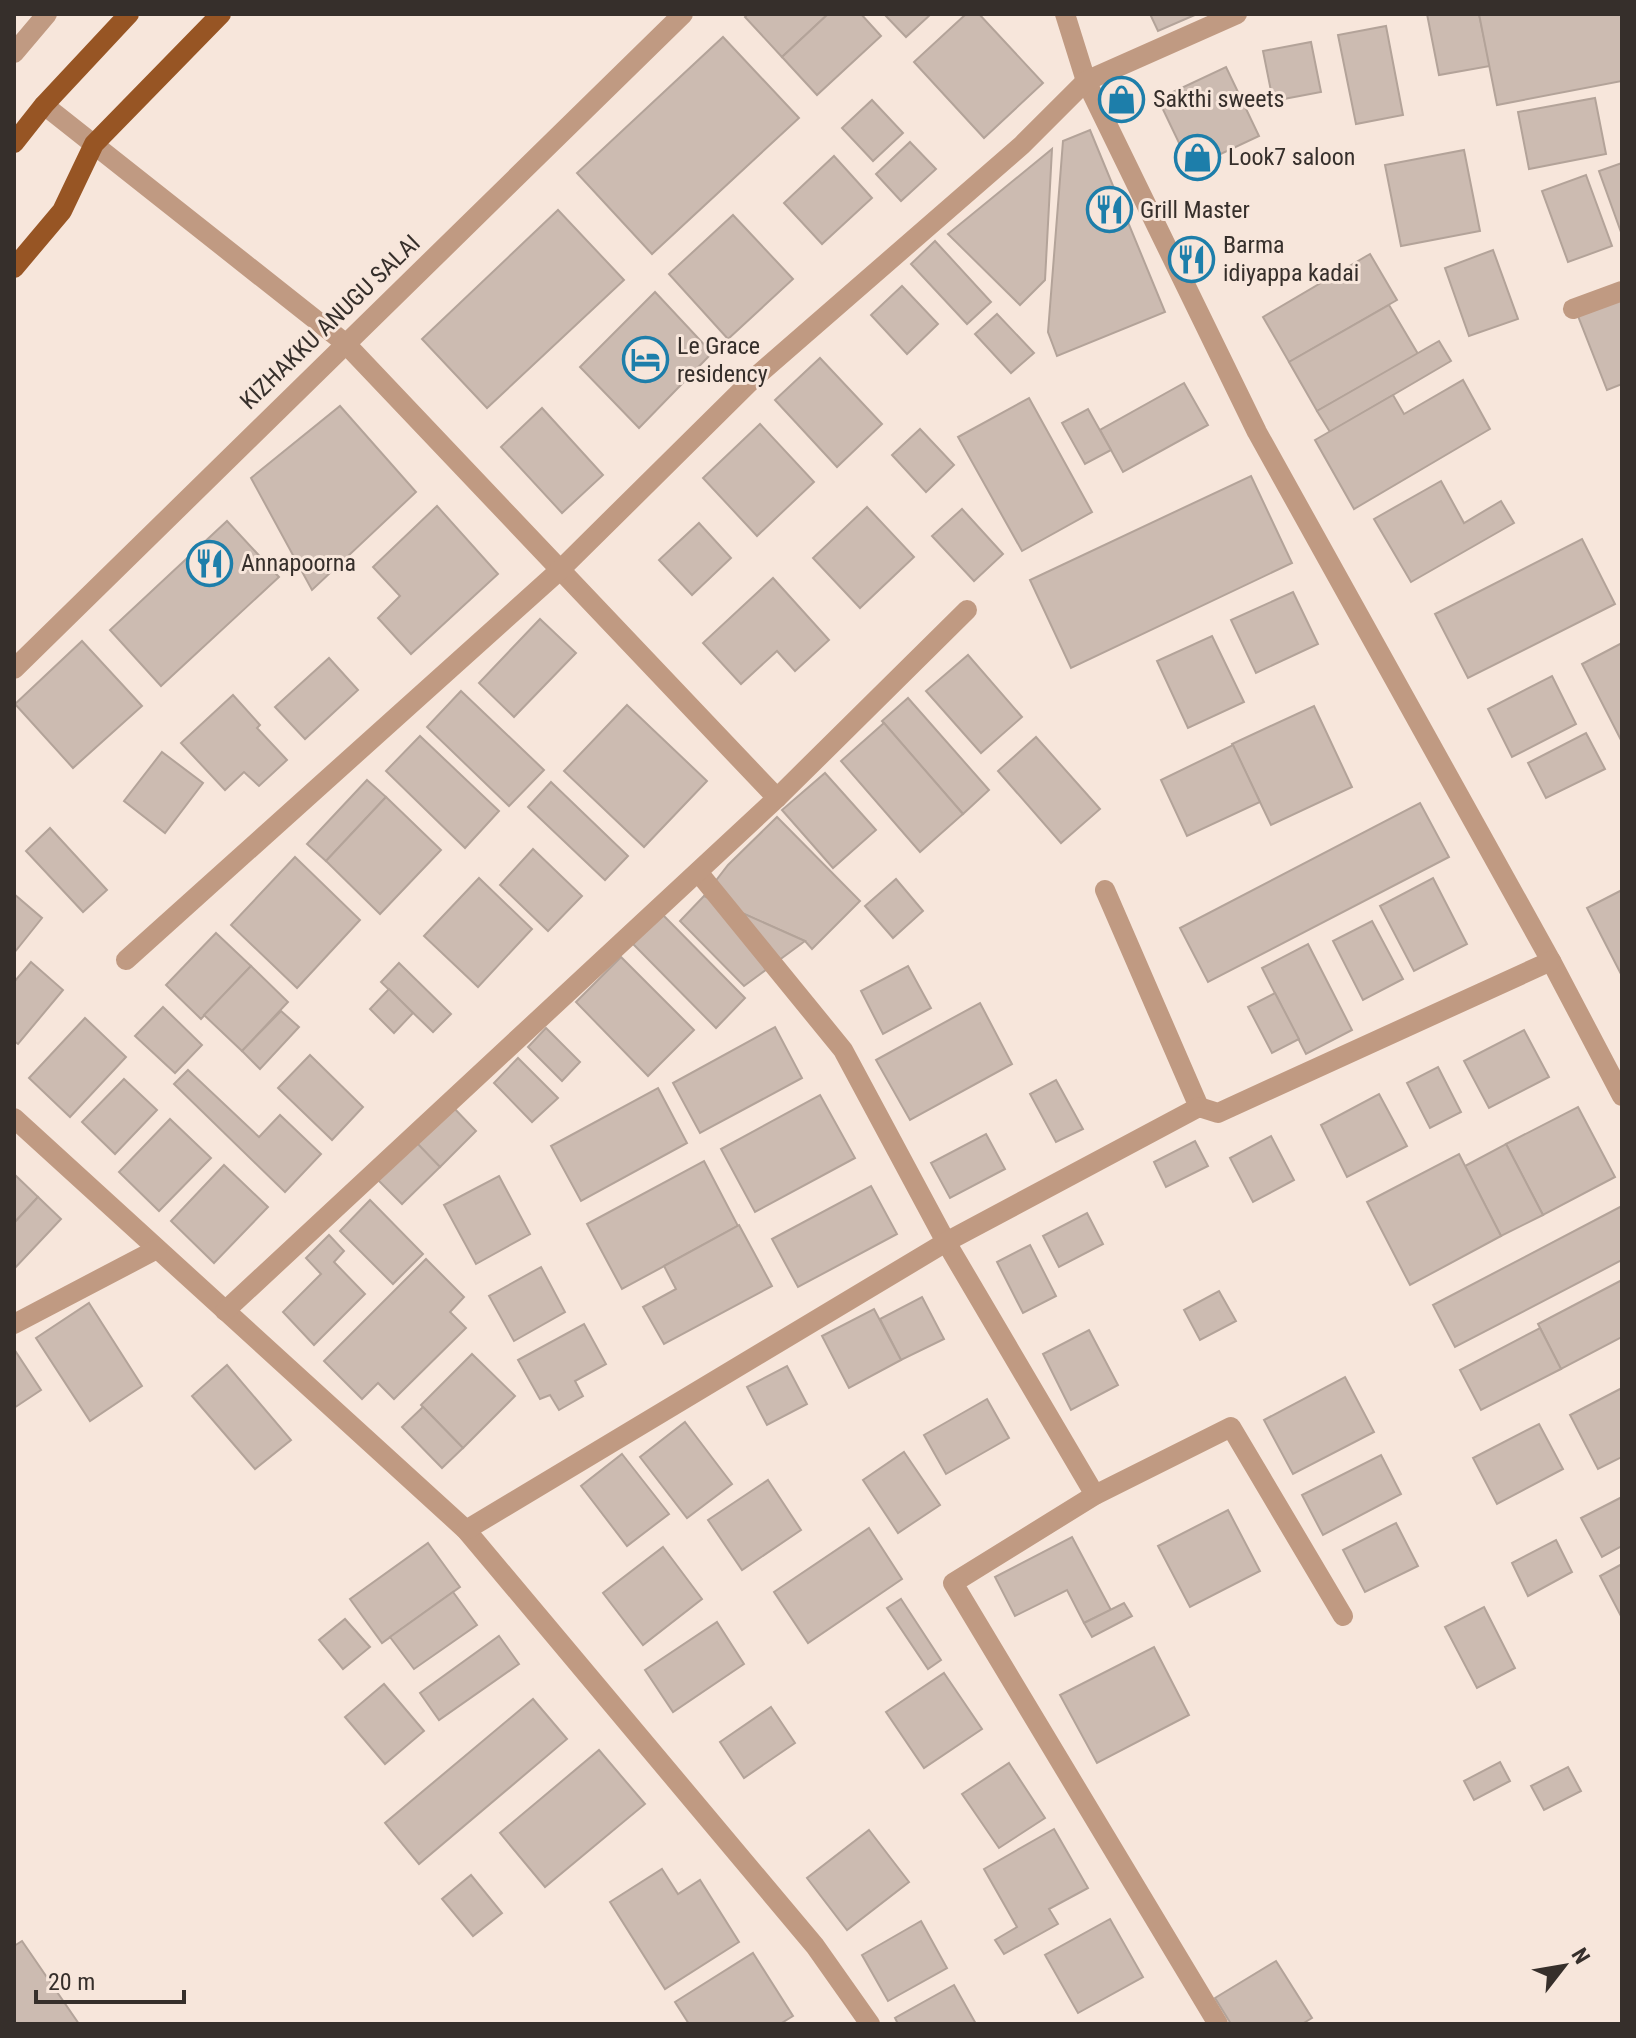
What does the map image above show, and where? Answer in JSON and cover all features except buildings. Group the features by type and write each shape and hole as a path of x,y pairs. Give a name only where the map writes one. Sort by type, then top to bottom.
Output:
{"main road":[{"path":"14,143 44,105 129,14"},
{"path":"14,268 62,211 94,144 221,14"}],"street":[{"path":"14,53 47,14"},
{"name":"KIZHAKKU ANUGU SALAI","path":"14,669 683,14"},
{"path":"1065,14 1086,81 1257,432 1551,961 1622,1096"},
{"path":"126,960 561,569 752,380 1022,145 1086,81 1237,14"},
{"path":"44,105 345,343 777,798"},
{"path":"1573,309 1622,291"},
{"path":"225,1311 777,798 967,610"},
{"path":"698,872 843,1050 946,1242 1095,1495"},
{"path":"1105,890 1199,1107"},
{"path":"466,1530 946,1242 1199,1107 1218,1113 1551,961"},
{"path":"14,1118 466,1530 815,1946 870,2024"},
{"path":"14,1324 157,1249"},
{"path":"1218,2024 953,1583 1095,1495 1231,1427 1343,1616"}],"place":[{"name":"Sakthi sweets","path":"1122,99"},
{"name":"Look7 saloon","path":"1197,157"},
{"name":"Grill Master","path":"1109,210"},
{"name":"Barma idiyappa kadai","path":"1192,259"},
{"name":"Le Grace residency","path":"646,360"},
{"name":"Annapoorna","path":"210,563"}]}
